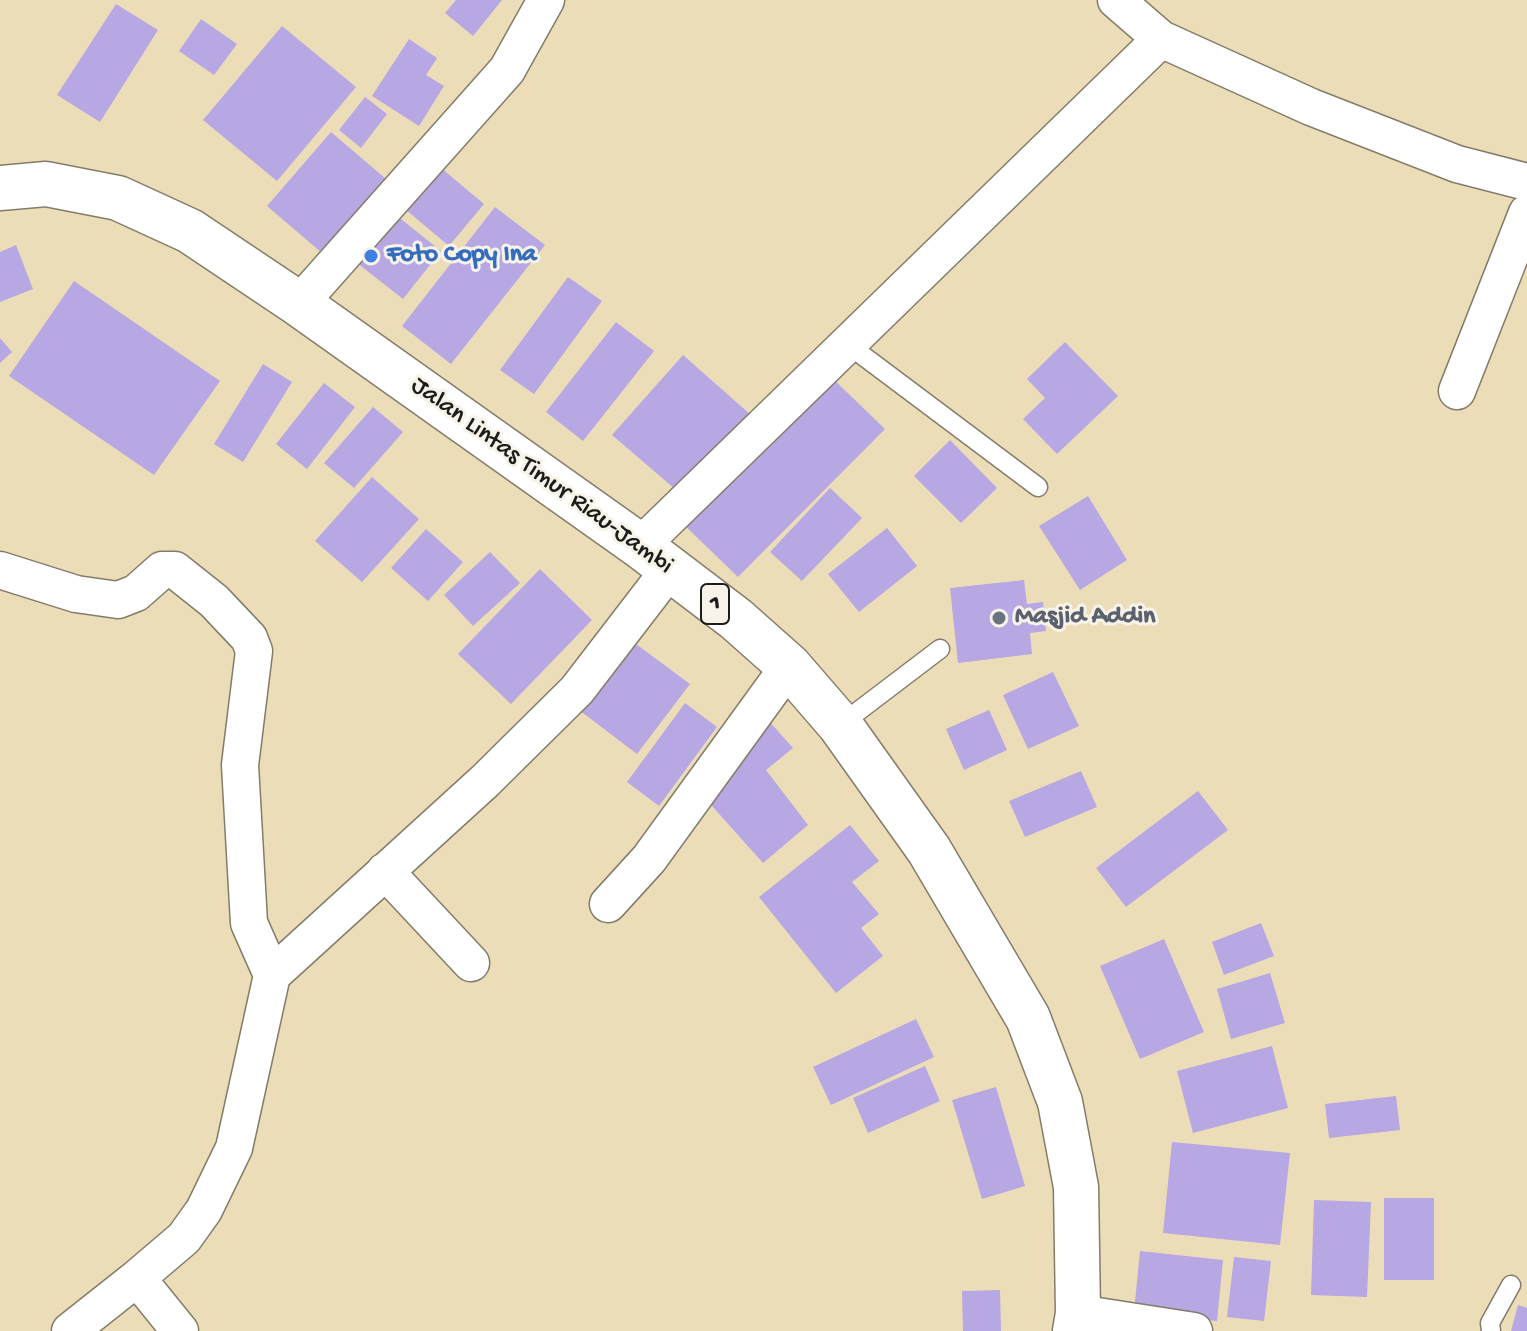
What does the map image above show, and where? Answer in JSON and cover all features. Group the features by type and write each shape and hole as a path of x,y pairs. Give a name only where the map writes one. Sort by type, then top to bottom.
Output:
{"highway":[{"name":"Jalan Lintas Timur Riau-Jambi","path":"0,188 46,184 118,198 190,231 299,304 655,557 736,619 789,666 840,725 929,850 1028,1018 1060,1102 1076,1187 1076,1322"}],"street":[{"path":"299,304 507,70 546,0"},
{"path":"1116,0 1161,39 1311,107 1457,164 1527,182"},
{"path":"70,1331 184,1238 204,1210 234,1148 272,975 485,781 577,690 655,557 846,343 1161,39"},
{"path":"1457,391 1527,213"},
{"path":"0,570 76,594 118,600 136,593 162,570 175,570 214,601 249,638 254,651 240,765 249,923 272,975"},
{"path":"608,904 649,859 789,666"},
{"path":"385,871 471,963"},
{"path":"137,1278 180,1331"},
{"path":"1076,1322 1194,1331"}],"lane":[{"path":"846,343 1038,487"},
{"path":"840,725 940,649"},
{"path":"1491,1331 1490,1323 1511,1285"}],"building":[{"path":"456,0 502,0 473,36 445,13"},
{"path":"116,4 158,30 100,122 57,95"},
{"path":"201,19 237,44 214,75 179,51"},
{"path":"282,26 356,87 277,181 203,120"},
{"path":"409,39 437,58 426,75 444,86 419,126 372,96"},
{"path":"365,97 387,114 361,148 339,130"},
{"path":"331,132 386,179 322,253 267,206"},
{"path":"434,162 484,204 449,246 399,204"},
{"path":"495,207 545,245 451,364 402,326"},
{"path":"391,211 441,251 403,299 352,259"},
{"path":"16,245 33,289 0,302 0,252"},
{"path":"568,277 602,301 534,394 500,370"},
{"path":"74,281 220,381 154,475 9,376"},
{"path":"616,322 654,351 583,441 546,412"},
{"path":"0,338 12,352 0,363"},
{"path":"1065,342 1118,396 1057,454 1023,419 1045,398 1027,379"},
{"path":"683,355 751,415 682,495 612,435"},
{"path":"263,364 292,382 243,462 214,444"},
{"path":"824,370 885,429 738,577 677,518"},
{"path":"324,383 355,407 307,469 276,444"},
{"path":"373,407 403,432 354,488 324,463"},
{"path":"950,440 997,488 961,523 914,476"},
{"path":"372,477 419,519 362,582 315,541"},
{"path":"830,488 862,518 802,581 770,552"},
{"path":"1088,496 1127,560 1080,590 1039,526"},
{"path":"887,528 917,566 859,612 828,574"},
{"path":"426,529 463,562 428,601 391,568"},
{"path":"490,552 520,583 473,626 444,595"},
{"path":"540,569 592,620 511,704 458,654"},
{"name":"Masjid Addin","path":"1024,580 1027,604 1043,602 1046,631 1030,633 1032,654 958,663 950,588"},
{"path":"632,641 690,684 637,754 579,710"},
{"path":"1053,672 1079,726 1028,749 1003,695"},
{"path":"685,703 717,727 659,806 627,782"},
{"path":"989,710 1007,750 964,770 946,729"},
{"path":"768,720 793,748 766,770 808,825 763,863 704,797"},
{"path":"1081,771 1097,807 1025,837 1009,801"},
{"path":"1198,791 1228,830 1126,907 1096,868"},
{"path":"850,825 879,861 852,882 879,914 861,928 883,956 836,993 759,897"},
{"path":"1261,923 1274,956 1224,975 1212,942"},
{"path":"1164,939 1204,1032 1140,1059 1100,966"},
{"path":"1270,973 1285,1023 1231,1039 1217,989"},
{"path":"916,1019 934,1057 831,1105 813,1067"},
{"path":"1272,1046 1288,1108 1193,1133 1177,1071"},
{"path":"925,1066 940,1101 868,1133 853,1098"},
{"path":"996,1087 1025,1186 982,1199 952,1100"},
{"path":"1396,1096 1400,1130 1329,1138 1325,1104"},
{"path":"1172,1142 1290,1153 1280,1245 1163,1233"},
{"path":"1384,1198 1434,1198 1434,1280 1384,1280"},
{"path":"1314,1200 1371,1202 1367,1297 1311,1295"},
{"path":"1140,1251 1223,1260 1217,1321 1134,1312"},
{"path":"1234,1257 1271,1261 1264,1321 1227,1317"},
{"path":"1000,1290 1001,1331 963,1331 962,1291"},
{"path":"1518,1305 1527,1308 1527,1331 1511,1331"}],"place":[{"name":"Foto Copy Ina","path":"371,256"},
{"name":"Masjid Addin","path":"999,618"}]}
